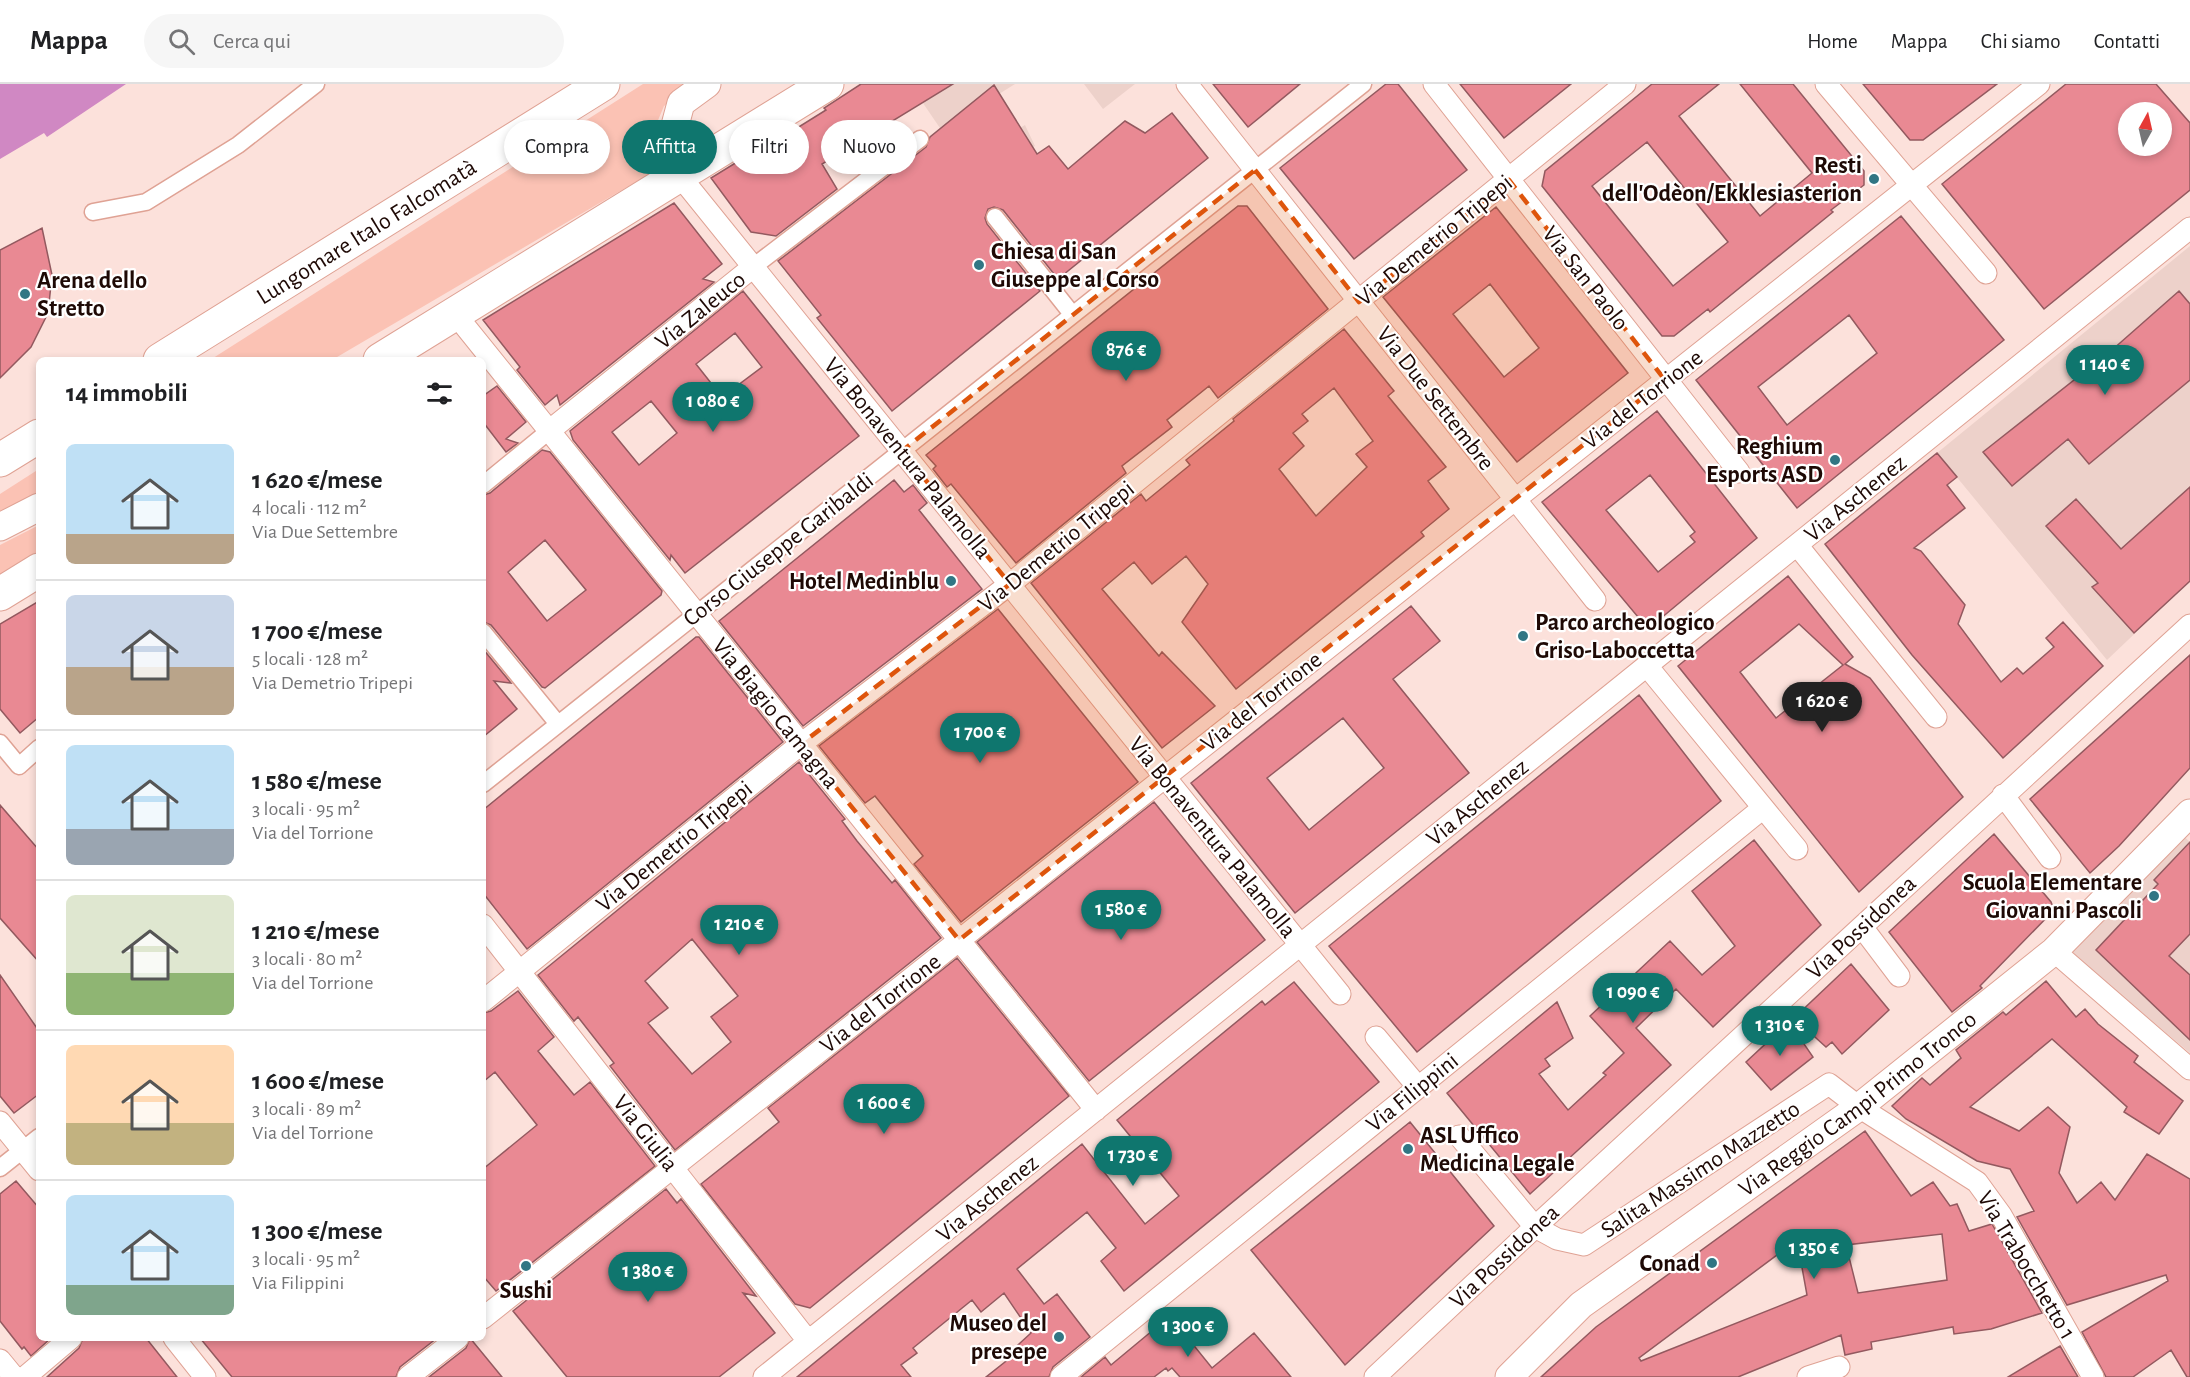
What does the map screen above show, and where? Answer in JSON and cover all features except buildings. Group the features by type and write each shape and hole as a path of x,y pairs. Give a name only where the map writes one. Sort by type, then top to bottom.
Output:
{"main road":[{"name":"Lungomare Italo Falcomatà","path":"165,357 603,84"},
{"path":"385,357 827,84"},
{"path":"0,460 36,438"},
{"path":"0,594 36,572"}],"street":[{"path":"93,212 146,202 238,145 316,84"},
{"path":"679,175 673,133 681,103 707,84"},
{"name":"Via Due Settembre","path":"1187,84 1595,600"},
{"name":"Corso Giuseppe Garibaldi","path":"486,782 1364,84"},
{"name":"Via San Paolo","path":"1434,84 1739,472"},
{"name":"Via Demetrio Tripepi","path":"486,999 801,744 1010,584 1625,84"},
{"path":"1826,84 1986,273"},
{"name":"Via del Torrione","path":"486,1316 2039,84"},
{"name":"Via Zaleuco","path":"486,483 753,267 920,139"},
{"name":"Via Bonaventura Palamolla","path":"679,175 1340,994"},
{"path":"995,217 1072,314"},
{"name":"Via Aschenez","path":"764,1377 2190,228"},
{"name":"Via Biagio Camagna","path":"456,315 1096,1110"},
{"path":"0,527 36,509"},
{"path":"1797,545 1936,717"},
{"name":"Via Possidonea","path":"1375,1377 2003,795 2190,625"},
{"path":"486,636 558,724"},
{"path":"1647,666 1797,849"},
{"path":"0,743 19,766 36,751"},
{"path":"2003,795 2050,858"},
{"name":"Via Filippini","path":"1062,1377 1763,808"},
{"name":"Via Reggio Campi Primo Tronco","path":"1522,1373 1581,1305 1859,1107 2054,951 2190,813"},
{"path":"1862,927 1899,976"},
{"name":"Via Giulia","path":"486,929 808,1341"},
{"path":"2054,951 2190,1069"},
{"path":"1376,1037 1418,1087"},
{"name":"Salita Massimo Mazzetto","path":"1535,1227 1557,1239 1584,1245 1830,1084 1859,1107"},
{"name":"Via Trabocchetto 1","path":"1859,1107 1977,1182 2001,1215 2093,1377"},
{"path":"0,1122 31,1144 36,1160"},
{"path":"1459,1136 1535,1227"},
{"path":"0,1168 31,1144"},
{"path":"25,1377 67,1341"},
{"path":"176,1341 205,1377"},
{"path":"408,1377 454,1341"},
{"path":"0,1360 14,1377"},
{"path":"1808,1377 1839,1367"}],"highlighted area":[{"path":"1255,170 1359,302 1509,180 1665,380 959,940 801,744 1010,584 902,451"}],"shaded area":[{"path":"0,84 126,84 47,137 44,133 0,159"},
{"path":"643,84 695,84 664,106 658,120 622,120 622,174 649,174 337,357 215,357 504,173 610,174 610,120 587,120"},
{"path":"910,84 1015,84 975,109 996,142 1025,125 1035,146 976,181"},
{"path":"1084,84 1135,84 1103,109"},
{"path":"2190,246 2190,581 2107,660 1937,453"},
{"path":"36,471 36,498 0,516 0,494"},
{"path":"36,527 36,557 0,579 0,545"},
{"name":"Scuola Elementare Giovanni Pascoli","path":"2179,832 2190,842 2190,1053 2068,950"}],"place":[{"name":"Resti dell'Odèon/Ekklesiasterion","path":"1874,179"},
{"name":"Chiesa di San Giuseppe al Corso","path":"979,265"},
{"name":"Arena dello Stretto","path":"25,294"},
{"name":"Reghium Esports ASD","path":"1835,460"},
{"name":"Hotel Medinblu","path":"951,581"},
{"name":"Parco archeologico Griso-Laboccetta","path":"1523,636"},
{"name":"Scuola Elementare Giovanni Pascoli","path":"2154,896"},
{"name":"ASL Uffico Medicina Legale","path":"1408,1149"},
{"name":"Conad","path":"1712,1263"},
{"name":"Sushi","path":"526,1266"},
{"name":"Museo del presepe","path":"1059,1337"}]}
